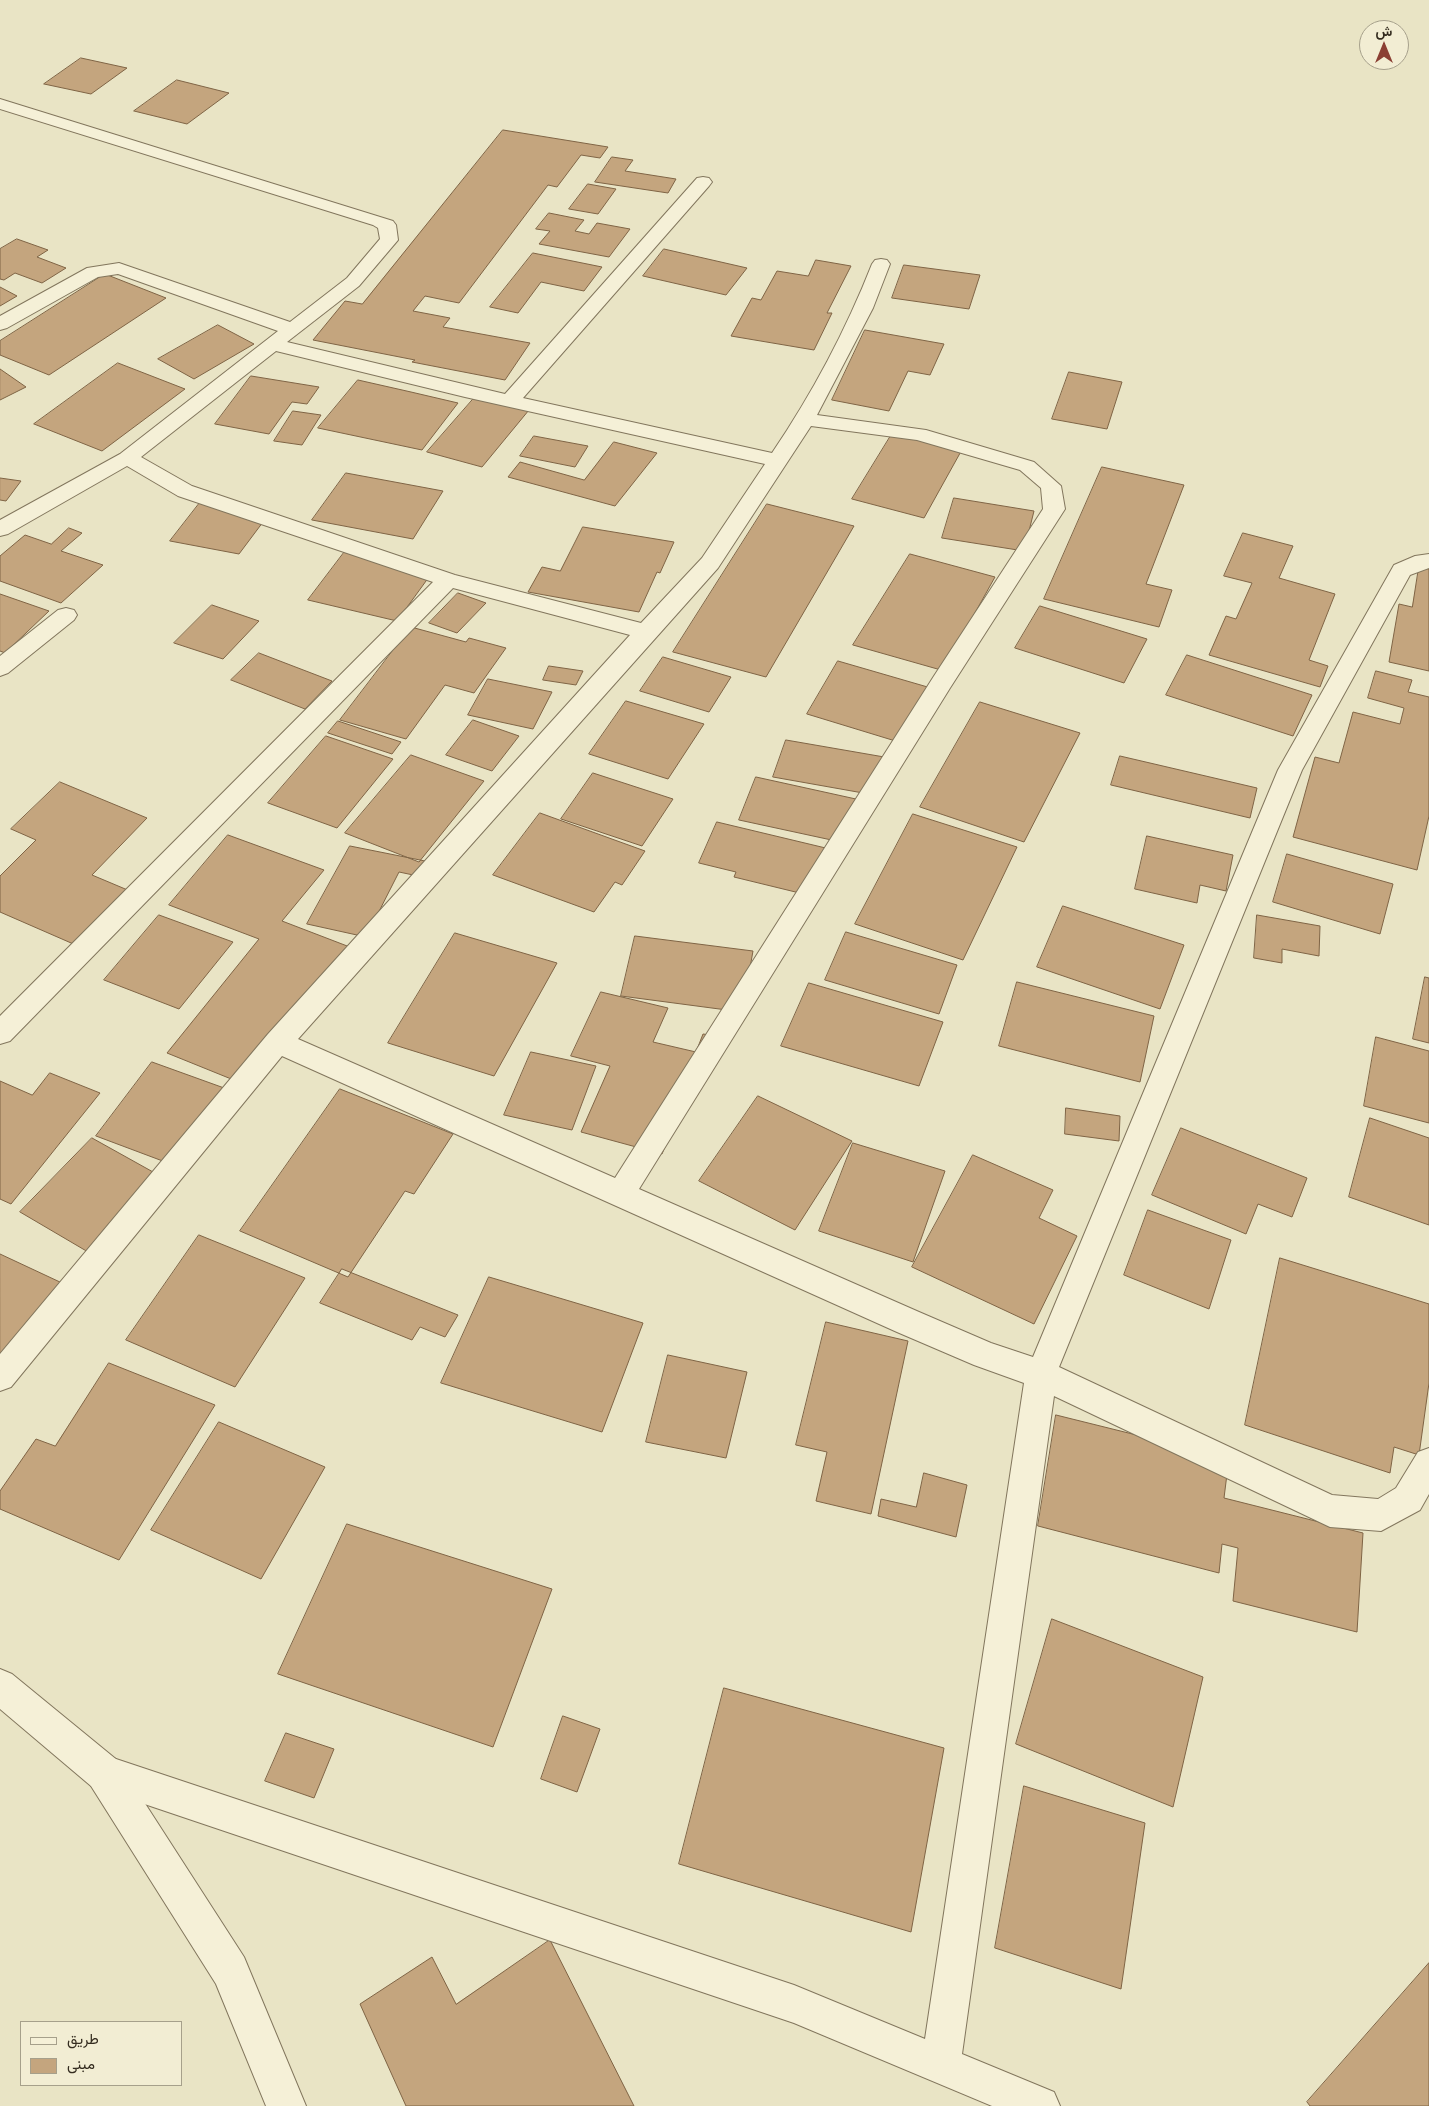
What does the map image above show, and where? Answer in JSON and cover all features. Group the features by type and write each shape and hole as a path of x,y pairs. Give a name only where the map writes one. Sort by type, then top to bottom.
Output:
{"street":[{"path":"0,104 369,218 387,226 388,240 353,282 127,458 0,529"},
{"path":"509,401 703,182"},
{"path":"0,1376 278,1042 710,563 805,418 864,308 881,264"},
{"path":"0,324 93,272 119,268 292,329"},
{"path":"272,344 509,401 778,460"},
{"path":"621,1193 942,682 1054,509 1051,486 1028,466 919,434 805,418"},
{"path":"127,458 185,491 448,580 646,632"},
{"path":"940,2064 1041,1374 1290,770 1402,570 1423,561 1429,561"},
{"path":"0,1033 448,580"},
{"path":"0,668 66,615"},
{"path":"278,1042 968,1348 1041,1374 1330,1511 1381,1515 1408,1499 1429,1463"},
{"path":"0,1686 104,1773 230,1971 286,2106"},
{"path":"104,1773 794,2004 1040,2106"}],"building":[{"path":"81,58 127,68 91,94 44,84"},
{"path":"177,80 229,93 187,124 134,111"},
{"path":"503,130 608,147 600,158 581,155 557,187 548,185 459,303 425,296 413,311 450,318 443,327 530,343 505,380 313,340 345,301 362,304"},
{"path":"612,157 633,160 625,171 676,179 668,193 595,182"},
{"path":"588,184 616,189 598,214 569,209"},
{"path":"549,213 584,220 575,231 589,234 597,223 630,229 609,257 539,244 550,231 536,229"},
{"path":"17,239 48,250 37,257 66,268 42,283 15,273 4,280 0,279 0,249"},
{"path":"664,249 747,268 726,295 643,276"},
{"path":"533,253 602,267 584,291 541,282 518,313 490,307"},
{"path":"816,260 851,266 827,313 832,313 814,350 731,336 752,298 761,300 777,271 808,276"},
{"path":"904,265 980,275 969,309 892,298"},
{"path":"105,274 166,298 49,375 0,355 0,341"},
{"path":"0,287 17,296 0,306"},
{"path":"218,325 254,344 194,379 158,359"},
{"path":"865,330 944,344 930,375 908,371 889,411 832,400"},
{"path":"118,363 185,389 102,451 34,424"},
{"path":"0,369 26,387 0,400"},
{"path":"1069,372 1122,382 1107,429 1052,419"},
{"path":"251,376 319,387 307,404 292,402 269,434 215,424"},
{"path":"358,380 458,403 422,450 318,428"},
{"path":"475,397 529,410 482,467 427,452"},
{"path":"293,411 321,415 302,445 274,441"},
{"path":"895,429 964,446 924,518 852,499"},
{"path":"534,436 588,446 575,467 520,456"},
{"path":"614,442 657,453 615,506 508,477 520,462 584,480"},
{"path":"1102,467 1184,485 1146,584 1172,590 1159,627 1044,599"},
{"path":"346,473 443,491 413,539 312,520"},
{"path":"0,478 21,481 6,501 0,500"},
{"path":"954,498 1034,511 1024,551 942,538"},
{"path":"202,500 269,514 239,554 170,541"},
{"path":"767,504 854,526 766,677 673,652"},
{"path":"583,527 674,542 660,573 657,572 639,612 528,592 542,567 560,571"},
{"path":"69,528 82,533 61,551 103,565 61,603 0,581 0,556 25,535 51,544"},
{"path":"1243,533 1293,546 1279,578 1335,594 1309,660 1328,666 1320,687 1209,655 1226,616 1236,619 1252,583 1224,576"},
{"path":"346,550 434,570 397,621 308,600"},
{"path":"910,554 995,577 971,620 948,672 853,645"},
{"path":"1419,567 1429,569 1429,671 1389,662 1399,604 1412,607"},
{"path":"458,593 486,603 457,633 429,623"},
{"path":"0,594 49,611 5,653 0,651"},
{"path":"212,605 259,621 223,659 174,643"},
{"path":"1040,606 1147,639 1124,683 1015,648"},
{"path":"411,627 466,642 469,638 506,648 474,693 445,685 406,739 340,720"},
{"path":"259,653 332,681 305,709 231,680"},
{"path":"1187,655 1312,695 1293,736 1166,695"},
{"path":"663,657 731,677 709,712 640,691"},
{"path":"838,661 931,688 902,743 807,714"},
{"path":"549,666 583,671 576,685 543,680"},
{"path":"1376,671 1412,680 1408,692 1429,697 1429,816 1417,870 1293,837 1315,757 1339,763 1353,712 1400,724 1404,708 1368,698"},
{"path":"488,679 552,692 533,729 468,715"},
{"path":"626,701 704,724 668,779 589,754"},
{"path":"980,702 1080,733 1024,842 920,807"},
{"path":"473,720 519,736 492,771 446,755"},
{"path":"338,721 401,742 392,754 328,733"},
{"path":"326,736 393,759 337,828 268,803"},
{"path":"786,740 890,758 880,796 773,777"},
{"path":"411,755 484,781 419,862 345,833"},
{"path":"1120,756 1257,788 1250,818 1111,785"},
{"path":"593,773 673,799 642,846 561,819"},
{"path":"756,777 865,801 850,844 739,820"},
{"path":"60,782 147,818 92,875 130,891 78,946 0,912 0,876 36,840 11,829"},
{"path":"540,813 645,851 622,885 615,882 594,912 493,875"},
{"path":"913,814 1017,847 963,960 855,924"},
{"path":"717,822 834,850 816,897 734,877 736,872 699,863"},
{"path":"228,835 324,870 282,921 355,949 251,1087 167,1053 259,939 169,905"},
{"path":"1147,836 1233,855 1226,891 1200,885 1197,903 1135,889"},
{"path":"350,846 425,861 418,876 399,872 366,937 307,924"},
{"path":"1287,854 1393,884 1380,934 1273,902"},
{"path":"1063,906 1184,945 1160,1009 1037,967"},
{"path":"159,915 233,942 179,1009 104,980"},
{"path":"1257,915 1320,926 1319,956 1282,949 1282,963 1254,958"},
{"path":"846,932 957,965 939,1014 825,980"},
{"path":"455,933 557,963 494,1076 388,1043"},
{"path":"635,936 753,951 742,1012 621,996"},
{"path":"1425,977 1429,978 1429,1043 1413,1039"},
{"path":"1017,982 1154,1016 1140,1082 999,1046"},
{"path":"809,983 943,1022 919,1086 781,1046"},
{"path":"601,992 668,1008 653,1042 696,1052 703,1034 710,1035 662,1154 581,1132 610,1066 571,1056"},
{"path":"1376,1037 1429,1051 1429,1123 1364,1106"},
{"path":"531,1052 596,1066 572,1130 504,1115"},
{"path":"152,1062 238,1093 184,1169 96,1136"},
{"path":"50,1073 100,1093 11,1204 0,1199 0,1081 32,1095"},
{"path":"340,1089 453,1134 414,1194 405,1191 348,1277 240,1231"},
{"path":"758,1096 852,1141 795,1230 699,1181"},
{"path":"1066,1108 1120,1116 1119,1141 1065,1134"},
{"path":"1370,1118 1429,1138 1429,1225 1349,1197"},
{"path":"1181,1128 1307,1178 1292,1217 1258,1204 1246,1234 1152,1195"},
{"path":"92,1138 171,1182 100,1259 20,1212"},
{"path":"853,1143 945,1171 913,1262 819,1231"},
{"path":"973,1155 1053,1190 1039,1218 1077,1236 1034,1324 912,1267"},
{"path":"1148,1210 1231,1240 1209,1309 1124,1275"},
{"path":"199,1235 305,1278 235,1387 126,1340"},
{"path":"0,1254 77,1290 0,1387"},
{"path":"1280,1258 1429,1304 1429,1383 1419,1455 1394,1447 1390,1473 1245,1425"},
{"path":"342,1269 458,1315 445,1337 420,1327 412,1340 320,1303"},
{"path":"489,1277 643,1323 602,1432 441,1383"},
{"path":"826,1322 908,1341 871,1514 816,1501 827,1452 796,1445"},
{"path":"668,1355 747,1372 726,1458 646,1442"},
{"path":"109,1363 215,1405 119,1560 0,1509 0,1491 36,1439 55,1446"},
{"path":"1056,1415 1229,1458 1224,1498 1363,1533 1357,1632 1233,1601 1238,1548 1222,1544 1219,1573 1038,1526"},
{"path":"219,1422 325,1467 261,1579 151,1530"},
{"path":"924,1473 967,1485 956,1537 878,1516 881,1499 916,1507"},
{"path":"347,1524 552,1589 493,1747 278,1674"},
{"path":"1052,1619 1203,1677 1173,1807 1016,1744"},
{"path":"724,1688 944,1748 911,1932 679,1864"},
{"path":"563,1716 600,1729 577,1792 541,1779"},
{"path":"286,1733 334,1749 314,1798 265,1781"},
{"path":"1024,1786 1145,1823 1121,1989 995,1948"},
{"path":"550,1940 634,2106 406,2106 360,2004 432,1957 456,2004"},
{"path":"1429,1963 1429,2106 1310,2106 1307,2102"}]}
